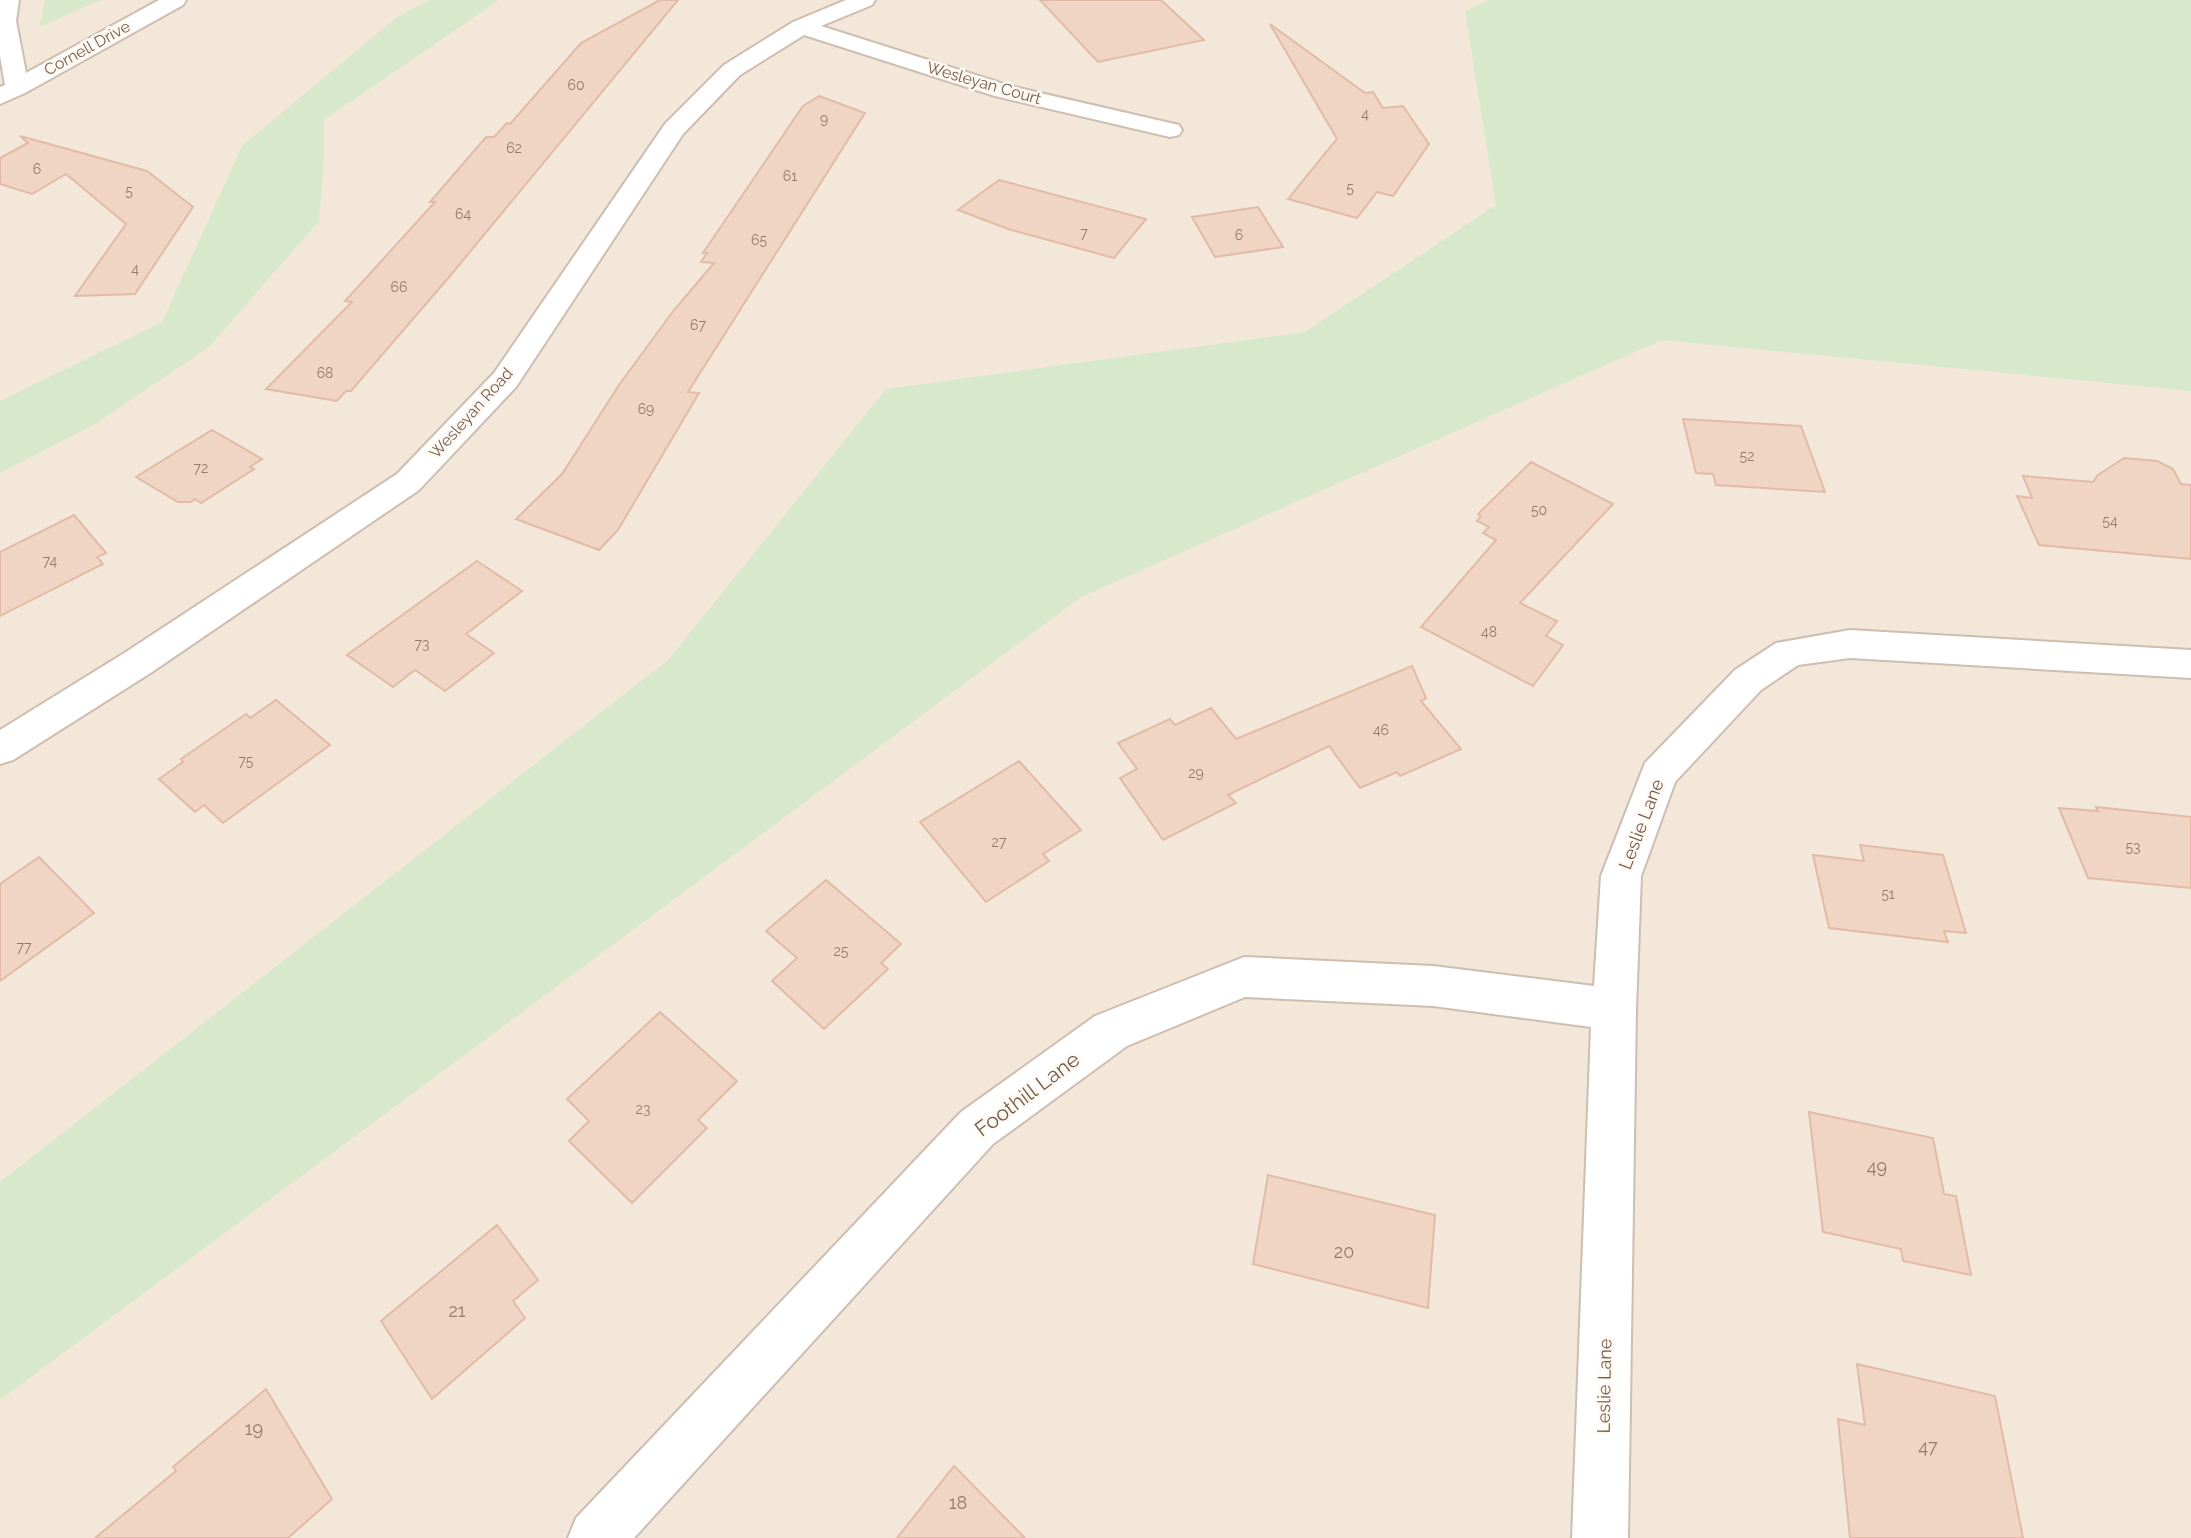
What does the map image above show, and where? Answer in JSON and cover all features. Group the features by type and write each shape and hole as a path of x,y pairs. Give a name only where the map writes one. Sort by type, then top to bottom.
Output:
{"street":[{"path":"8,0 5,21 8,92"},
{"name":"Cornell Drive","path":"8,92 175,0"},
{"name":"Wesleyan Road","path":"0,749 139,662 408,482 505,380 674,129 732,70 801,27 864,0"},
{"name":"Wesleyan Court","path":"801,27 1003,91 1170,130"},
{"name":"Leslie Lane","path":"1601,1538 1614,1009 1621,876 1659,774 1748,680 1789,653 1850,644 2191,664"},
{"name":"Foothill Lane","path":"596,1538 977,1128 1111,1031 1244,978 1433,986 1614,1009"}],"shaded area":[{"path":"0,0 2191,0 2191,1538 0,1538"}],"green space":[{"path":"45,0 101,0 39,27"},
{"path":"429,0 499,0 324,120 319,221 209,347 95,424 0,473 0,401 162,322 242,146 397,17"},
{"path":"1489,0 2191,0 2191,391 1662,340 1081,597 0,1400 0,1182 668,660 886,389 1305,332 1496,205 1465,11"}],"building":[{"path":"660,0 678,0 450,276 351,391 346,391 337,401 266,389 352,302 345,301 435,202 430,202 486,137 494,137 507,123 510,124 581,43"},
{"path":"1040,0 1161,0 1204,40 1098,62"},
{"path":"1270,24 1365,93 1373,92 1383,108 1403,106 1429,144 1393,196 1377,192 1357,218 1288,199 1337,139"},
{"path":"819,96 865,113 688,392 699,393 618,530 599,550 516,519 562,474 619,385 674,310 714,263 701,262 707,253 703,253 803,106"},
{"path":"20,136 147,171 193,207 135,294 75,296 126,224 66,174 32,194 0,184 0,158 28,143"},
{"path":"999,180 1146,219 1114,258 1008,229 958,210"},
{"path":"1258,207 1283,247 1215,257 1192,217"},
{"path":"1683,419 1801,426 1825,492 1716,485 1713,474 1696,473"},
{"path":"212,430 262,459 250,467 254,469 201,503 195,499 191,502 178,502 136,477"},
{"path":"2124,458 2157,461 2173,469 2181,484 2191,485 2191,559 2039,545 2017,496 2032,498 2023,476 2093,482 2098,475"},
{"path":"1531,462 1613,504 1520,603 1557,621 1546,636 1563,645 1533,686 1421,627 1496,540 1483,533 1489,527 1477,521 1481,516 1478,514"},
{"path":"74,515 106,553 97,557 103,564 0,616 0,552"},
{"path":"477,561 522,591 466,634 494,653 445,691 415,670 393,687 347,655"},
{"path":"1412,666 1426,698 1421,701 1461,749 1400,776 1397,772 1360,788 1329,746 1228,795 1236,803 1163,840 1120,778 1137,769 1118,743 1170,719 1175,725 1211,708 1236,739"},
{"path":"276,700 330,745 223,823 204,805 195,812 159,779 183,762 181,759 246,714 250,718"},
{"path":"1019,761 1081,830 1043,854 1049,861 986,902 920,822"},
{"path":"2096,807 2191,817 2191,888 2088,878 2059,808 2098,811"},
{"path":"1860,845 1943,855 1966,933 1944,931 1948,942 1829,928 1813,855 1864,861"},
{"path":"39,857 94,913 0,981 0,884"},
{"path":"826,880 901,944 881,963 888,969 824,1029 772,981 797,958 766,931"},
{"path":"660,1012 737,1081 698,1120 707,1128 632,1203 569,1141 589,1121 567,1099"},
{"path":"1809,1112 1933,1138 1944,1194 1956,1196 1971,1275 1903,1261 1901,1249 1823,1232"},
{"path":"1268,1175 1435,1215 1428,1308 1253,1264"},
{"path":"497,1225 538,1280 513,1301 525,1318 432,1399 381,1321"},
{"path":"1857,1364 1995,1396 2023,1538 1850,1538 1838,1419 1865,1425"},
{"path":"266,1389 332,1499 288,1538 95,1538 176,1471 173,1467"},
{"path":"954,1466 1025,1538 897,1538"}]}
